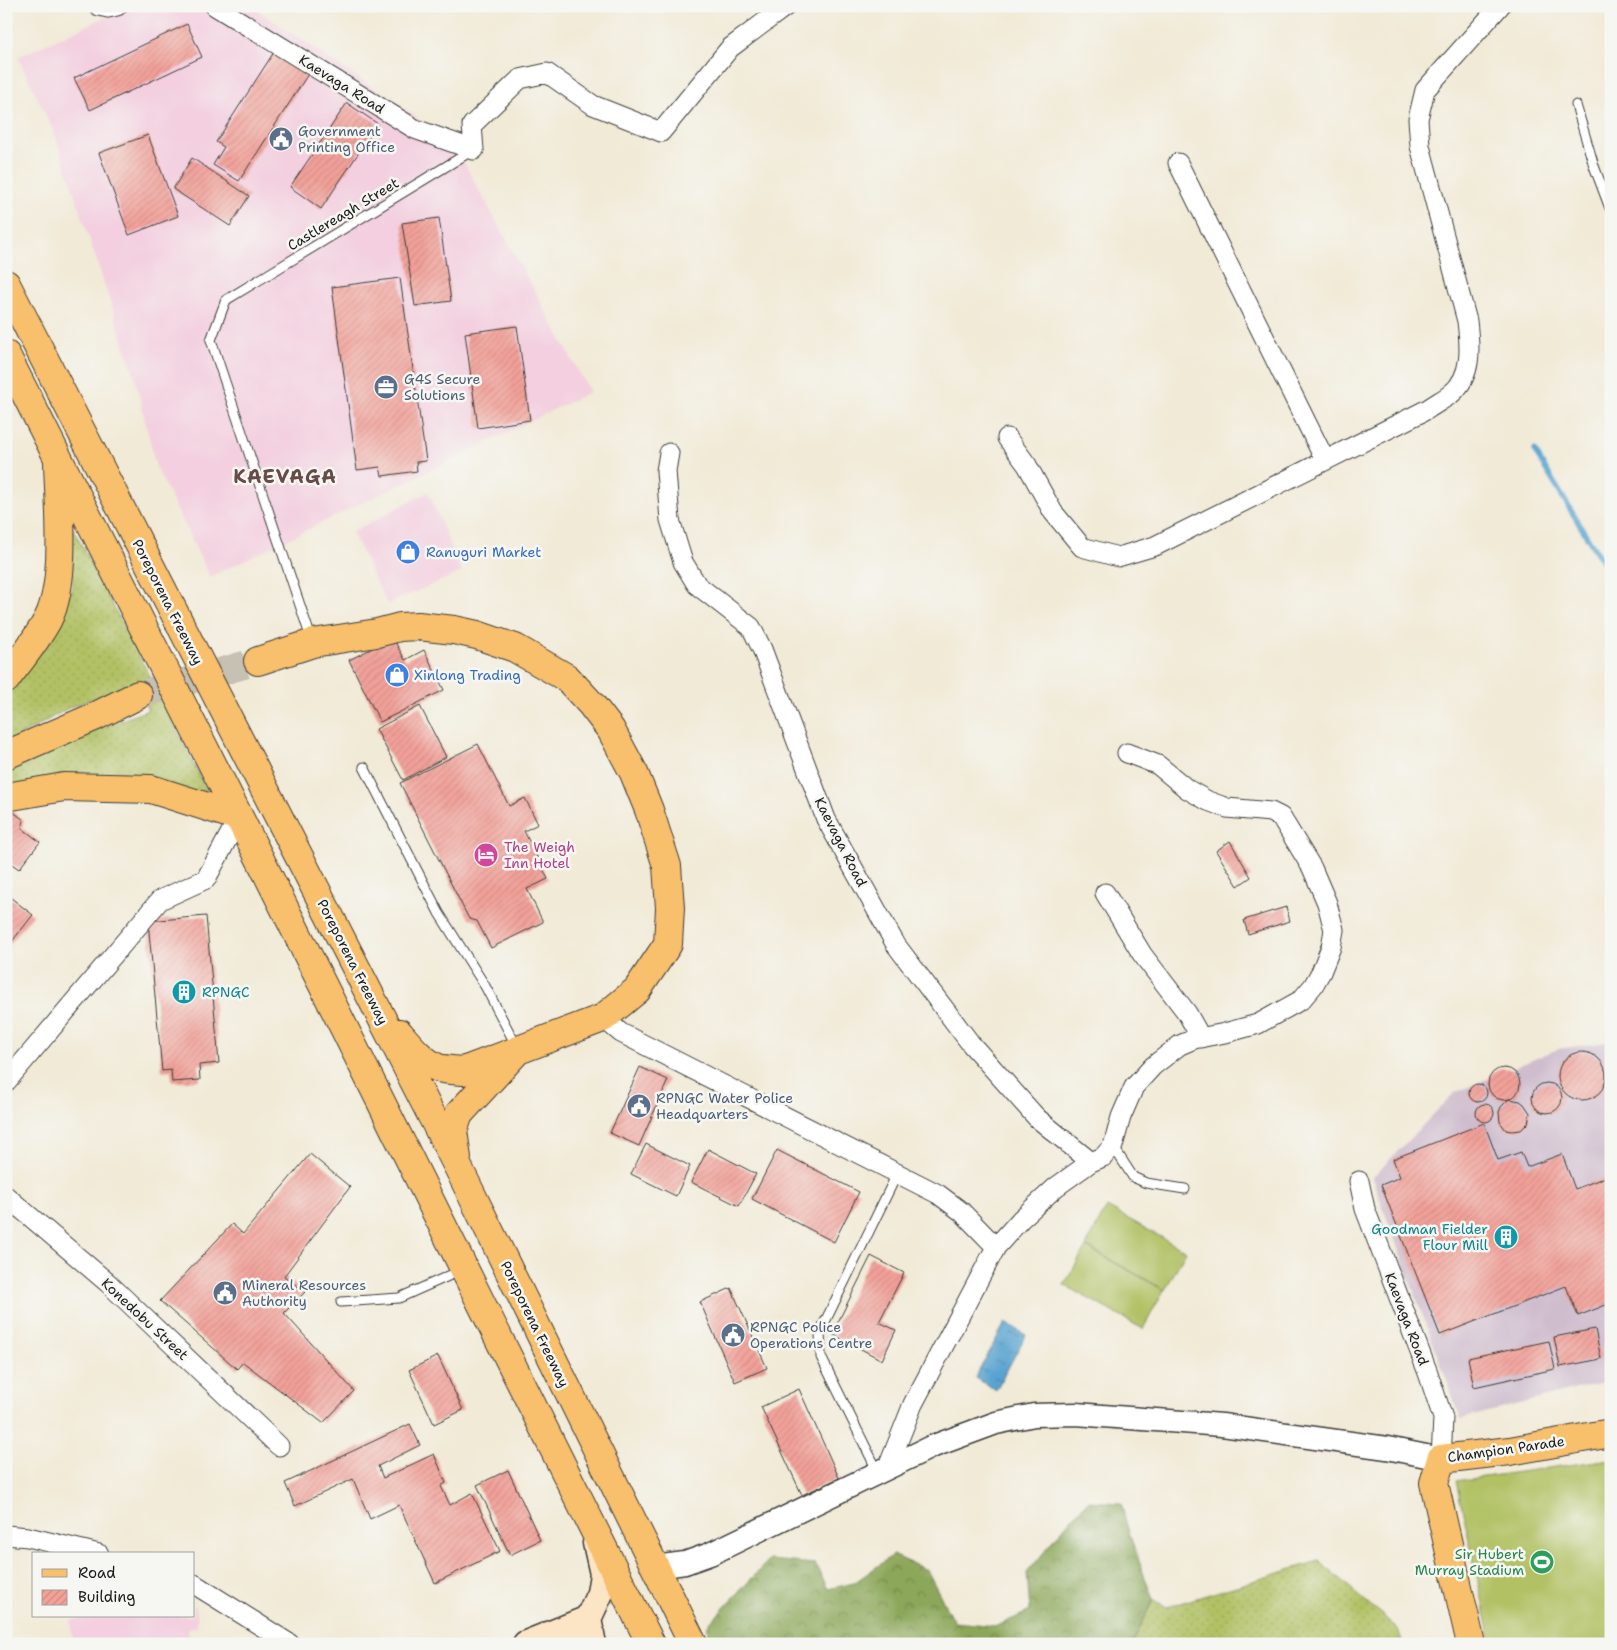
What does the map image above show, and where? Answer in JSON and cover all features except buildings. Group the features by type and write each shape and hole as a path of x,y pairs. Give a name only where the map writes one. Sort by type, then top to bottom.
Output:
{"main road":[{"name":"Poreporena Freeway","path":"6,284 459,1170 693,1644"},
{"path":"6,355 239,817 651,1644"},
{"path":"6,678 29,649 49,618 58,588 60,557 57,456"},
{"path":"258,661 313,643 418,626 477,635 515,648 567,678 591,704 611,730 634,773 649,810 667,866 670,908 668,944 638,990 603,1018 463,1071 439,1068 412,1049 369,994"},
{"path":"6,755 94,717 138,695"},
{"path":"6,797 64,787 151,789 239,817"},
{"path":"459,1170 453,1131 459,1114 518,1049"},
{"name":"Champion Parade","path":"1471,1644 1434,1484 1441,1459 1510,1451 1611,1433"},
{"path":"526,1644 590,1632 603,1574 592,1523"}],"street":[{"path":"99,6 108,8 117,6"},
{"name":"Kaevaga Road","path":"215,6 415,129 474,150"},
{"path":"474,150 472,125 520,79 547,73 593,106 661,132 730,48 786,6"},
{"path":"1007,438 1027,465 1053,512 1082,546 1118,557 1155,546 1428,409 1452,392 1467,372 1470,344 1467,321 1420,146 1418,119 1425,90 1500,6"},
{"path":"1178,163 1325,460"},
{"name":"Kaevaga Road","path":"669,453 666,471 670,520 682,562 696,586 751,627 762,649 826,819 896,945 971,1044 1037,1118 1091,1162"},
{"path":"883,1470 913,1404 996,1247 1020,1219 1056,1187 1091,1162 1103,1157 1113,1146 1121,1117 1134,1087 1153,1066 1180,1045 1258,1024 1301,1000 1313,986 1321,972 1331,947 1334,930 1327,903 1312,868 1281,817 1276,813 1227,808 1188,789 1158,765 1128,753"},
{"path":"6,1082 160,900 206,879 239,817"},
{"path":"1105,893 1142,954 1187,1013 1201,1038"},
{"path":"603,1018 621,1033 938,1194 962,1212 996,1247"},
{"name":"Kaevaga Road","path":"1359,1181 1365,1209 1428,1373 1443,1418 1441,1459"},
{"name":"Konedobu Street","path":"6,1196 108,1283 279,1446"},
{"path":"655,1567 685,1563 710,1554 931,1447 996,1423 1034,1414 1076,1414 1222,1425 1387,1448 1441,1459"},
{"path":"6,1535 28,1537 92,1552"},
{"path":"195,1585 290,1644"}],"lane":[{"path":"1576,105 1594,166 1611,211"},
{"name":"Castlereagh Street","path":"313,643 211,340 217,321 226,300 474,150"},
{"path":"364,767 440,912 485,986 518,1049"},
{"path":"1113,1146 1133,1177 1146,1183 1185,1189"},
{"path":"883,1470 821,1357 820,1332 897,1174"},
{"path":"341,1302 399,1298 465,1269"}],"shaded area":[{"path":"130,6 251,6 411,113 461,157 590,392 210,577 156,467 135,377 55,134 18,57"},
{"name":"Ranuguri Market","path":"428,492 462,572 387,604 352,532"},
{"name":"Goodman Fielder Flour Mill","path":"1611,1040 1611,1380 1461,1419 1372,1178 1454,1093 1558,1049"},
{"path":"196,1606 198,1627 188,1629 189,1636 117,1644 73,1644 71,1620 88,1618 195,1618"}],"green space":[{"path":"72,527 210,797 6,788 6,771 49,748 148,710 134,684 70,707 6,744 6,693 52,638 73,585"},
{"path":"1107,1207 1186,1251 1165,1290 1086,1246"},
{"path":"1086,1247 1164,1290 1143,1329 1064,1285"},
{"name":"Sir Hubert Murray Stadium","path":"1611,1459 1611,1644 1492,1644 1456,1481"},
{"path":"1088,1501 1121,1503 1129,1533 1153,1600 1132,1644 713,1644 706,1627 769,1560 815,1564 828,1589 854,1583 893,1555 927,1570 954,1622 997,1626 1030,1611 1027,1573"},
{"path":"1319,1561 1398,1629 1403,1644 1132,1644 1153,1600 1167,1607"}],"water":[{"path":"1005,1323 1026,1335 996,1390 975,1378"}],"waterway":[{"path":"1534,450 1611,576"}],"tunnel":[{"path":"138,695 258,661"}],"place":[{"name":"Government Printing Office","path":"281,139"},
{"name":"G4S Secure Solutions","path":"386,387"},
{"name":"Ranuguri Market","path":"408,552"},
{"name":"Xinlong Trading","path":"397,675"},
{"name":"The Weigh Inn Hotel","path":"486,855"},
{"name":"RPNGC","path":"184,992"},
{"name":"RPNGC Water Police Headquarters","path":"639,1106"},
{"name":"Goodman Fielder Flour Mill","path":"1506,1237"},
{"name":"Mineral Resources Authority","path":"225,1293"},
{"name":"RPNGC Police Operations Centre","path":"733,1335"},
{"name":"Sir Hubert Murray Stadium","path":"1542,1562"}],"district":[{"name":"KAEVAGA","path":"285,476"}]}
